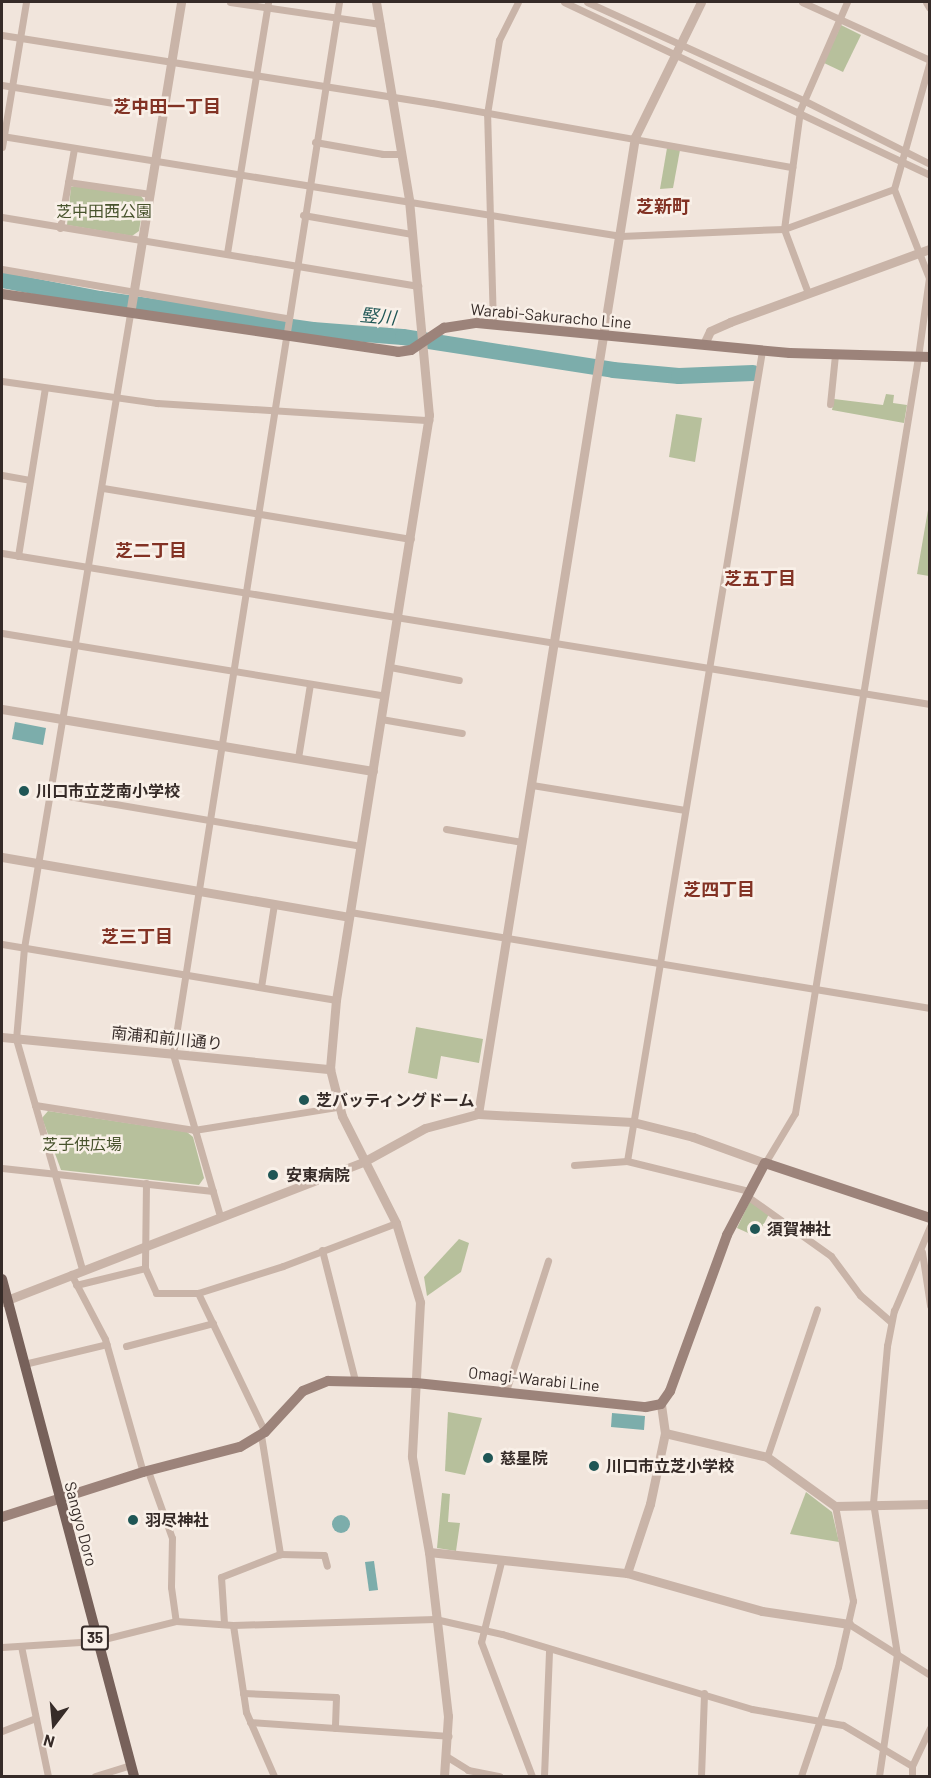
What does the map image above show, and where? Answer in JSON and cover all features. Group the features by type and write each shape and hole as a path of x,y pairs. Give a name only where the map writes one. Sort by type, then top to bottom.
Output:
{"main road":[{"name":"Warabi-Sakuracho Line","path":"2,294 398,352 453,325 493,325 762,351 930,357"},
{"path":"661,1404 670,1391 723,1245 765,1163 930,1218"},
{"name":"Sangyo Doro","path":"2,1279 4,1301 24,1364 96,1641 134,1776"},
{"name":"Omagi-Warabi Line","path":"2,1517 145,1471 240,1447 263,1433 311,1387 336,1380 416,1383 646,1407 661,1404"}],"street":[{"path":"2,147 26,2"},
{"path":"82,1269 16,1039 24,948 103,488 181,2"},
{"path":"230,2 267,5 380,24"},
{"path":"220,1216 173,1054 286,319 339,2"},
{"path":"376,2 408,200 429,420 336,999 330,1069 338,1107 396,1223 420,1302 412,1457 429,1552 448,1736 444,1776"},
{"path":"493,325 487,114 499,40 518,2"},
{"path":"564,2 803,100 930,164"},
{"path":"587,2 930,175"},
{"path":"478,1114 600,368 635,137 701,2"},
{"path":"4,1301 365,1161 425,1128 478,1114 633,1122 693,1137 765,1163 795,1113 929,278 894,189 930,60 801,2"},
{"path":"808,293 784,229 792,167 803,100 847,2"},
{"path":"927,2 930,7"},
{"path":"227,253 267,5"},
{"path":"2,35 635,137 792,167"},
{"path":"2,85 163,111"},
{"path":"2,136 621,236 784,229 894,189"},
{"path":"315,142 383,154 402,154"},
{"path":"60,228 74,149"},
{"path":"68,182 150,194"},
{"path":"303,215 412,234"},
{"path":"2,218 418,286"},
{"path":"704,344 713,329 930,249"},
{"path":"2,269 133,295 286,319"},
{"path":"627,1161 762,351"},
{"path":"831,404 834,355"},
{"path":"2,381 117,398 429,420"},
{"path":"18,556 45,388"},
{"path":"2,475 30,480"},
{"path":"103,488 411,539"},
{"path":"2,553 930,704"},
{"path":"2,633 385,696"},
{"path":"390,667 459,680"},
{"path":"298,758 310,684"},
{"path":"2,709 373,771"},
{"path":"381,719 462,733"},
{"path":"532,784 685,810"},
{"path":"51,793 361,846"},
{"path":"447,829 522,842"},
{"path":"2,857 274,904 507,938 930,1008"},
{"path":"261,987 274,904"},
{"path":"2,944 336,999"},
{"name":"南浦和前川通り","path":"2,1037 330,1069"},
{"path":"34,1105 194,1130 338,1107"},
{"path":"574,1165 627,1161 748,1194 831,1256 860,1295 890,1321"},
{"path":"2,1168 213,1191"},
{"path":"146,1183 148,1244 145,1268 153,1291 198,1293 396,1223"},
{"path":"879,1776 881,1749 897,1654 873,1503 890,1321 930,1226"},
{"path":"322,1250 355,1380"},
{"path":"921,1250 930,1305"},
{"path":"506,1391 548,1261"},
{"path":"76,1285 145,1268"},
{"path":"71,1274 107,1344 145,1471 172,1538 171,1587 176,1621"},
{"path":"198,1293 263,1433 280,1554"},
{"path":"767,1457 817,1309"},
{"path":"126,1346 213,1323"},
{"path":"24,1364 107,1344"},
{"path":"627,1573 650,1504 665,1433 661,1404"},
{"path":"665,1433 767,1457 835,1506 873,1503 930,1504"},
{"path":"801,1776 849,1624 852,1580 835,1506"},
{"path":"429,1552 501,1562 627,1573 762,1611 849,1624 930,1675"},
{"path":"224,1623 221,1577 280,1554 324,1555 327,1566"},
{"path":"501,1562 481,1642 532,1776"},
{"path":"2,1647 96,1641 176,1621 233,1625 435,1619 483,1633 502,1634 766,1712 819,1719 843,1725 912,1766"},
{"path":"233,1625 243,1693 250,1722 274,1776"},
{"path":"21,1646 34,1719 48,1776"},
{"path":"544,1776 549,1649"},
{"path":"243,1693 336,1697 335,1728"},
{"path":"701,1776 704,1693"},
{"path":"2,1731 34,1719"},
{"path":"250,1722 448,1736"},
{"path":"912,1776 912,1766 930,1728"},
{"path":"446,1756 468,1770 499,1776"},
{"path":"95,1776 130,1765"}],"green space":[{"path":"841,25 861,35 843,72 824,63"},
{"path":"667,148 680,150 673,188 660,189"},
{"name":"芝中田西公園","path":"71,187 141,196 144,200 139,231 132,236 67,225"},
{"path":"886,394 894,395 893,403 907,405 904,423 832,410 834,399 883,405"},
{"path":"676,414 702,418 695,462 669,457"},
{"path":"930,504 929,576 917,574"},
{"path":"416,1027 483,1039 479,1063 441,1056 437,1079 408,1073"},
{"name":"芝子供広場","path":"48,1111 187,1132 193,1137 204,1178 199,1185 61,1170 42,1118"},
{"path":"750,1201 769,1214 757,1237 737,1228"},
{"path":"459,1239 469,1243 461,1272 427,1296 424,1277"},
{"path":"448,1412 482,1418 465,1475 445,1471"},
{"path":"806,1492 832,1512 839,1542 790,1534"},
{"path":"442,1493 450,1494 448,1522 460,1523 456,1551 437,1548"}],"water":[{"path":"15,722 46,728 43,745 12,739"},
{"path":"612,1413 645,1416 644,1430 611,1427"},
{"path":"341,1515 347,1518 350,1524 347,1530 341,1533 335,1530 332,1524 335,1518"},
{"path":"374,1561 378,1590 369,1591 365,1562"}],"waterway":[{"name":"竪川","path":"2,280 100,299 313,330 403,337 613,370 679,376 753,373"}],"place":[{"name":"川口市立芝南小学校","path":"24,791"},
{"name":"芝バッティングドーム","path":"304,1100"},
{"name":"安東病院","path":"273,1175"},
{"name":"須賀神社","path":"755,1229"},
{"name":"慈星院","path":"488,1458"},
{"name":"川口市立芝小学校","path":"594,1466"},
{"name":"羽尽神社","path":"133,1520"}],"district":[{"name":"芝中田一丁目","path":"167,106"},
{"name":"芝新町","path":"663,206"},
{"name":"芝二丁目","path":"151,550"},
{"name":"芝五丁目","path":"760,578"},
{"name":"芝四丁目","path":"719,889"},
{"name":"芝三丁目","path":"137,936"}]}
